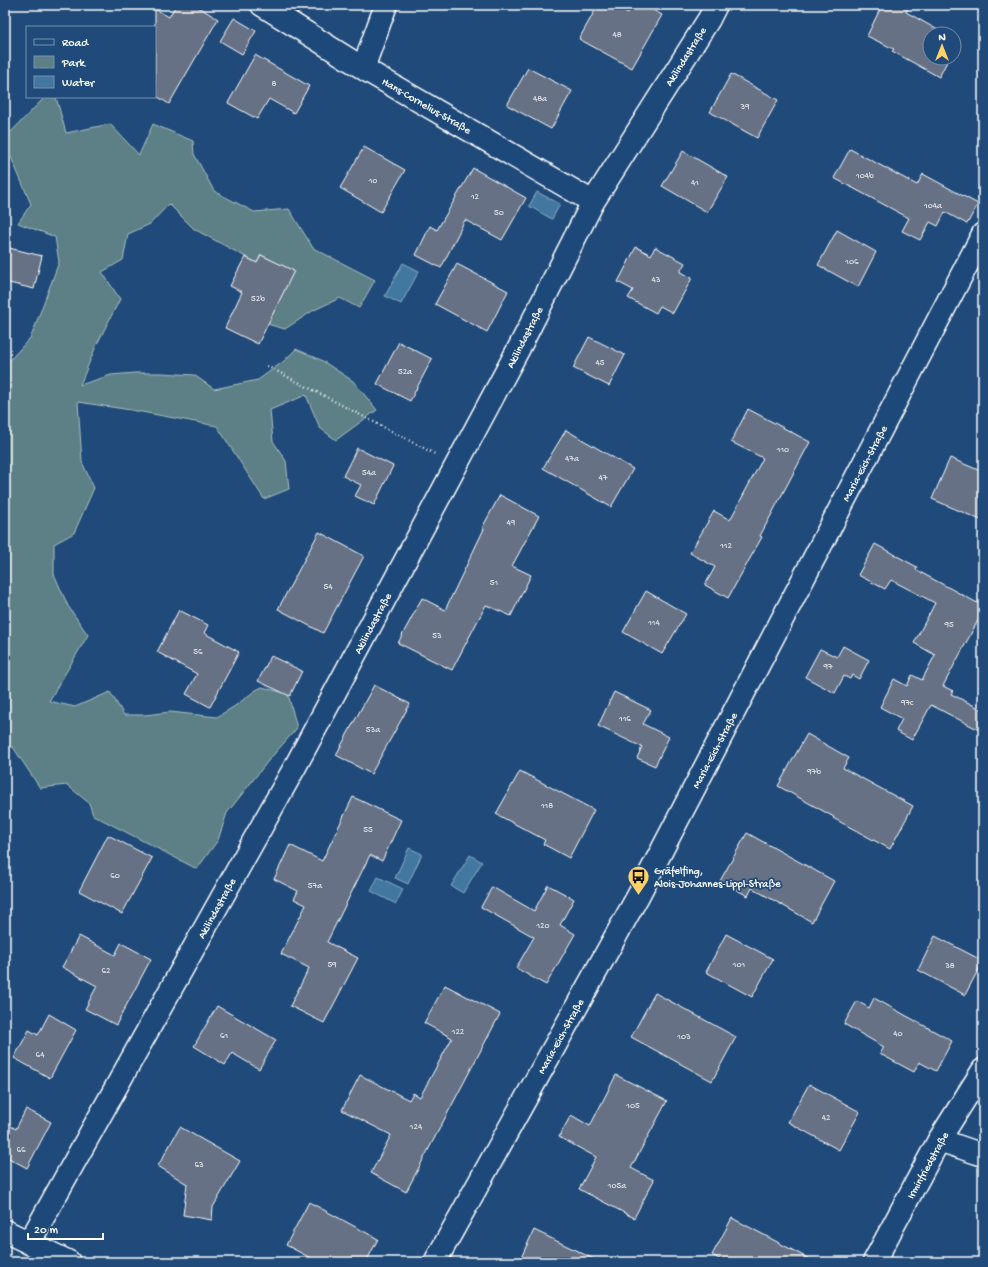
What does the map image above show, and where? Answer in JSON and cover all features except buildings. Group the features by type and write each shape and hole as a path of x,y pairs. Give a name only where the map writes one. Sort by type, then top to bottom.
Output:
{"street":[{"name":"Hans-Cornelius-Straße","path":"262,5 366,70 593,202"},
{"path":"366,70 366,60 386,5"},
{"name":"Akilindastraße","path":"29,1243 296,765 520,346 593,202 709,19 716,5"},
{"name":"Maria-Eich-Straße","path":"436,1262 638,896 983,234"},
{"name":"Irminfriedstraße","path":"874,1262 939,1140 983,1070"},
{"path":"939,1140 983,1155"},
{"path":"5,1231 69,1262"}],"path":[{"path":"268,366 456,466"}],"green space":[{"path":"44,98 56,98 66,133 110,124 139,155 153,124 193,141 194,154 214,191 254,212 289,209 313,248 375,280 359,308 340,298 314,310 285,329 267,324 293,271 261,255 257,263 194,229 169,204 150,224 128,234 123,260 102,272 120,299 96,346 80,385 111,375 161,373 194,375 214,389 258,380 284,361 296,349 321,360 353,381 377,410 336,440 320,428 306,395 270,410 273,441 286,461 289,489 264,499 217,426 78,402 82,462 94,488 74,533 54,544 54,574 68,606 88,635 49,701 75,707 110,692 124,715 145,715 170,712 217,717 262,687 288,694 297,728 268,761 227,813 218,840 197,869 93,815 89,803 67,785 40,788 13,747 5,747 5,361 9,361 31,337 59,262 55,237 18,223 31,204 5,143 5,138"}],"water":[{"path":"537,192 560,204 552,219 529,206"},
{"path":"403,263 419,271 401,304 385,296"},
{"path":"409,848 422,854 408,884 395,878"},
{"path":"470,855 482,862 463,893 451,886"},
{"path":"378,877 403,889 396,904 371,891"}],"place":[{"name":"Gräfelfing, Alois-Johannes-Lippl-Straße","path":"638,896"}]}
